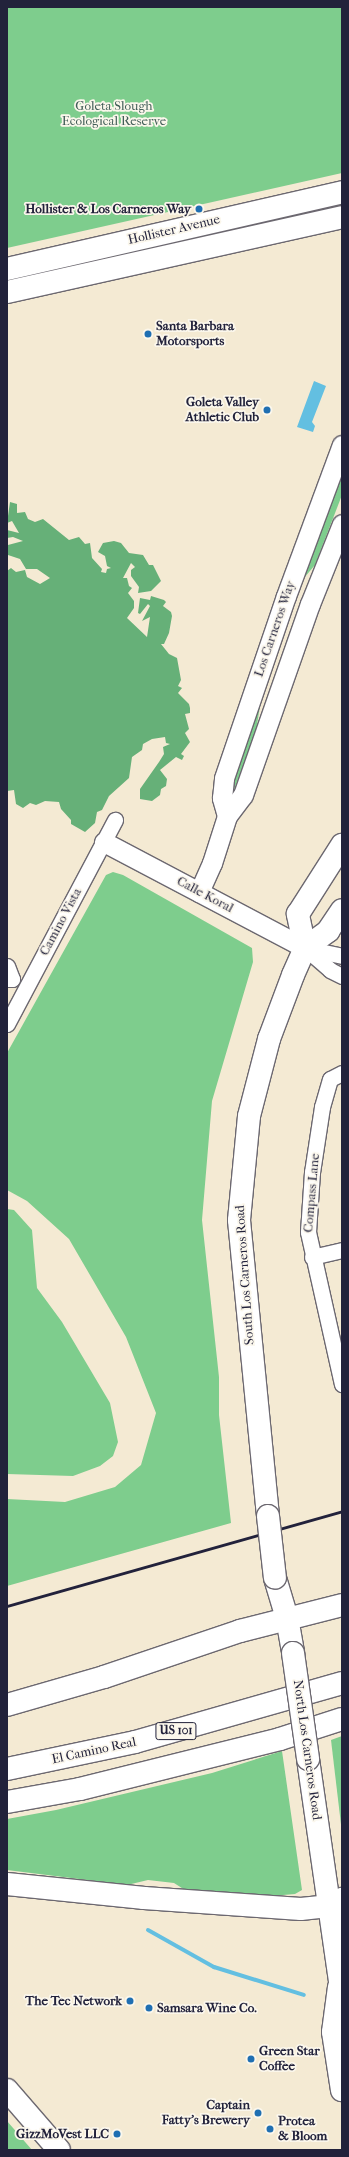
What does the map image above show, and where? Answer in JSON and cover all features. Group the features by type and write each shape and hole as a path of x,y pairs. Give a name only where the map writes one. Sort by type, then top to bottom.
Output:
{"main road":[{"name":"Hollister Avenue","path":"7,269 342,192"},
{"name":"Hollister Avenue","path":"7,292 342,217"},
{"path":"342,845 298,914 305,948 328,931 342,910"},
{"name":"South Los Carneros Road","path":"268,1516 242,1267 239,1220 242,1176 249,1116 269,1039 305,948"},
{"name":"North Los Carneros Road","path":"268,1516 275,1578 287,1618 308,1759 335,1902 340,1992 333,2032 342,2090"},
{"path":"7,1705 104,1677 287,1618 342,1605"},
{"name":"El Camino Real","path":"7,1769 135,1742 342,1683"},
{"name":"US 101","path":"7,1802 80,1789 280,1739 342,1719"},
{"path":"7,1884 144,1898 302,1909 335,1902"},
{"path":"7,2090 59,2150"},
{"path":"7,2110 40,2150"}],"street":[{"name":"Los Carneros Way","path":"227,816 222,798 224,778 286,596 342,445"},
{"name":"Los Carneros Way","path":"199,892 212,863 227,816 243,795 310,604 342,524"},
{"path":"286,596 310,604"},
{"name":"Camino Vista","path":"7,1024 115,820"},
{"name":"Calle Koral","path":"104,842 305,948 330,970 342,976"},
{"name":"Calle Koral","path":"305,948 342,956"},
{"path":"9,975 26,987"},
{"name":"Compass Lane","path":"338,1073 330,1079 322,1107 312,1172 308,1232 312,1257 342,1384"},
{"path":"312,1257 342,1250"}],"green space":[{"name":"Goleta Slough Ecological Reserve","path":"7,7 342,7 342,173 7,248"},
{"path":"342,473 342,495 315,565 304,578"},
{"path":"10,502 17,504 17,513 25,512 28,519 35,522 43,519 69,540 79,537 85,544 90,543 92,558 102,569 101,572 106,573 107,569 111,568 107,566 105,556 98,552 103,543 114,541 121,543 129,553 143,555 149,565 153,565 161,581 151,591 138,593 139,587 131,576 131,570 135,567 131,563 123,578 127,578 129,586 132,588 128,593 134,601 134,608 127,618 147,637 150,617 142,621 150,606 148,604 140,614 138,613 140,598 150,600 151,596 164,600 166,602 163,606 171,612 172,616 169,633 164,644 161,644 169,654 177,658 181,680 178,686 182,688 178,693 189,704 190,708 190,713 185,714 189,729 185,733 190,742 181,754 184,756 182,760 176,757 160,770 167,779 166,786 161,789 160,795 152,801 140,799 140,789 164,754 163,747 170,744 166,743 165,737 152,739 143,744 142,750 132,757 129,778 109,796 102,810 97,812 95,823 85,832 71,824 71,820 61,809 59,802 45,801 36,805 30,803 23,808 16,804 14,790 7,791 7,571 11,568 16,572 25,570 27,577 40,584 50,578 37,569 26,569 20,559 8,555 8,545 23,541 13,537 7,538 7,530 19,533 12,521 7,523"},
{"path":"257,698 261,700 256,731 232,795 227,792"},
{"path":"113,872 123,875 252,948 253,962 212,1101 202,1220 219,1377 219,1415 231,1523 7,1586 7,1499 65,1502 115,1487 141,1465 156,1413 126,1337 69,1239 27,1201 7,1190 7,1053 106,875"},
{"path":"7,1209 14,1210 32,1230 37,1288 62,1322 110,1403 118,1442 113,1456 100,1466 73,1476 7,1474"},
{"path":"342,1736 342,1833 331,1740"},
{"path":"282,1751 302,1890 295,1894 271,1896 185,1890 174,1883 148,1880 127,1885 7,1870 7,1819 56,1810 212,1773"},
{"path":"7,2121 32,2150 7,2150"}],"water":[{"path":"314,381 326,386 312,422 315,426 313,432 297,427"}],"waterway":[{"path":"148,1930 214,1967 304,1995"}],"railway":[{"path":"7,1606 342,1511"}],"place":[{"name":"Hollister & Los Carneros Way","path":"199,209"},
{"name":"Santa Barbara Motorsports","path":"148,334"},
{"name":"Goleta Valley Athletic Club","path":"267,410"},
{"name":"The Tec Network","path":"130,2001"},
{"name":"Samsara Wine Co.","path":"149,2008"},
{"name":"Green Star Coffee","path":"251,2059"},
{"name":"Captain Fatty's Brewery","path":"258,2113"},
{"name":"Protea & Bloom","path":"270,2129"},
{"name":"GizzMoVest LLC","path":"117,2134"}]}
